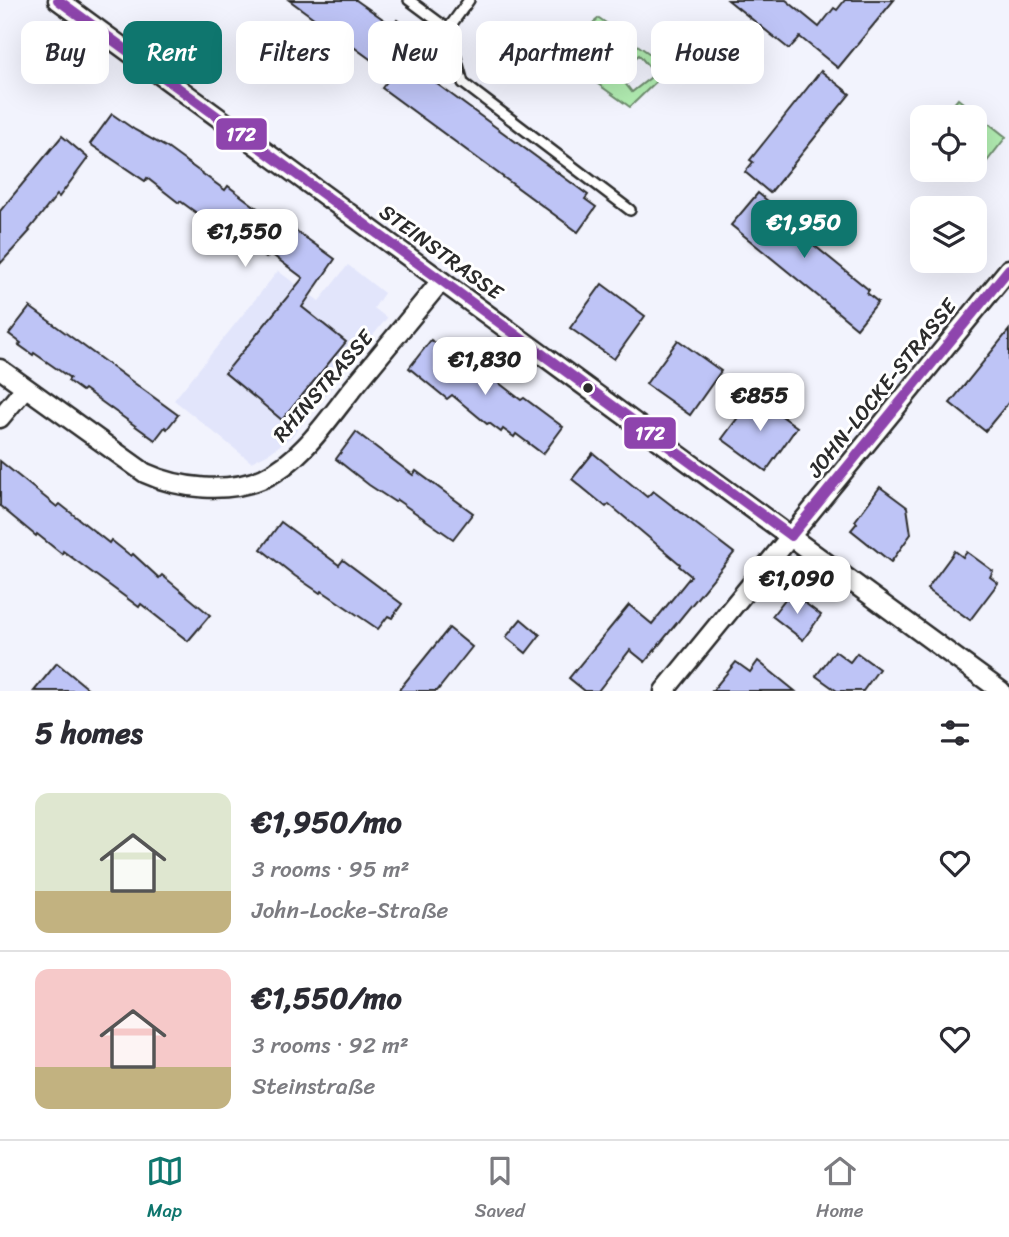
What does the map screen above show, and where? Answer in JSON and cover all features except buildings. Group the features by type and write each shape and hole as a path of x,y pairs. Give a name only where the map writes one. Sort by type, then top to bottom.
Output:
{"street":[{"name":"STEINSTRASSE","path":"58,0 1001,691"},
{"name":"JOHN-LOCKE-STRASSE","path":"664,691 1009,269"},
{"name":"RHINSTRASSE","path":"0,369 145,473 165,482 206,487 234,486 264,478 299,452 441,281"},
{"path":"0,418 25,388"}],"lane":[{"path":"409,0 437,21"},
{"path":"454,21 469,0"},
{"path":"462,79 463,83 630,209"}],"shaded area":[{"path":"348,265 384,293 374,308 387,318 292,436 271,452 251,462 174,400 278,271 319,301"}],"green space":[{"path":"637,45 651,55 651,69 639,55 637,57"},
{"path":"651,77 651,84 654,84 630,107 598,84 626,84 632,92"},
{"path":"958,99 966,105 953,105"},
{"path":"987,122 1006,137 987,161"}],"transit line":[{"name":"172","path":"58,0 791,536"},
{"name":"172","path":"791,536 1009,269"}]}
